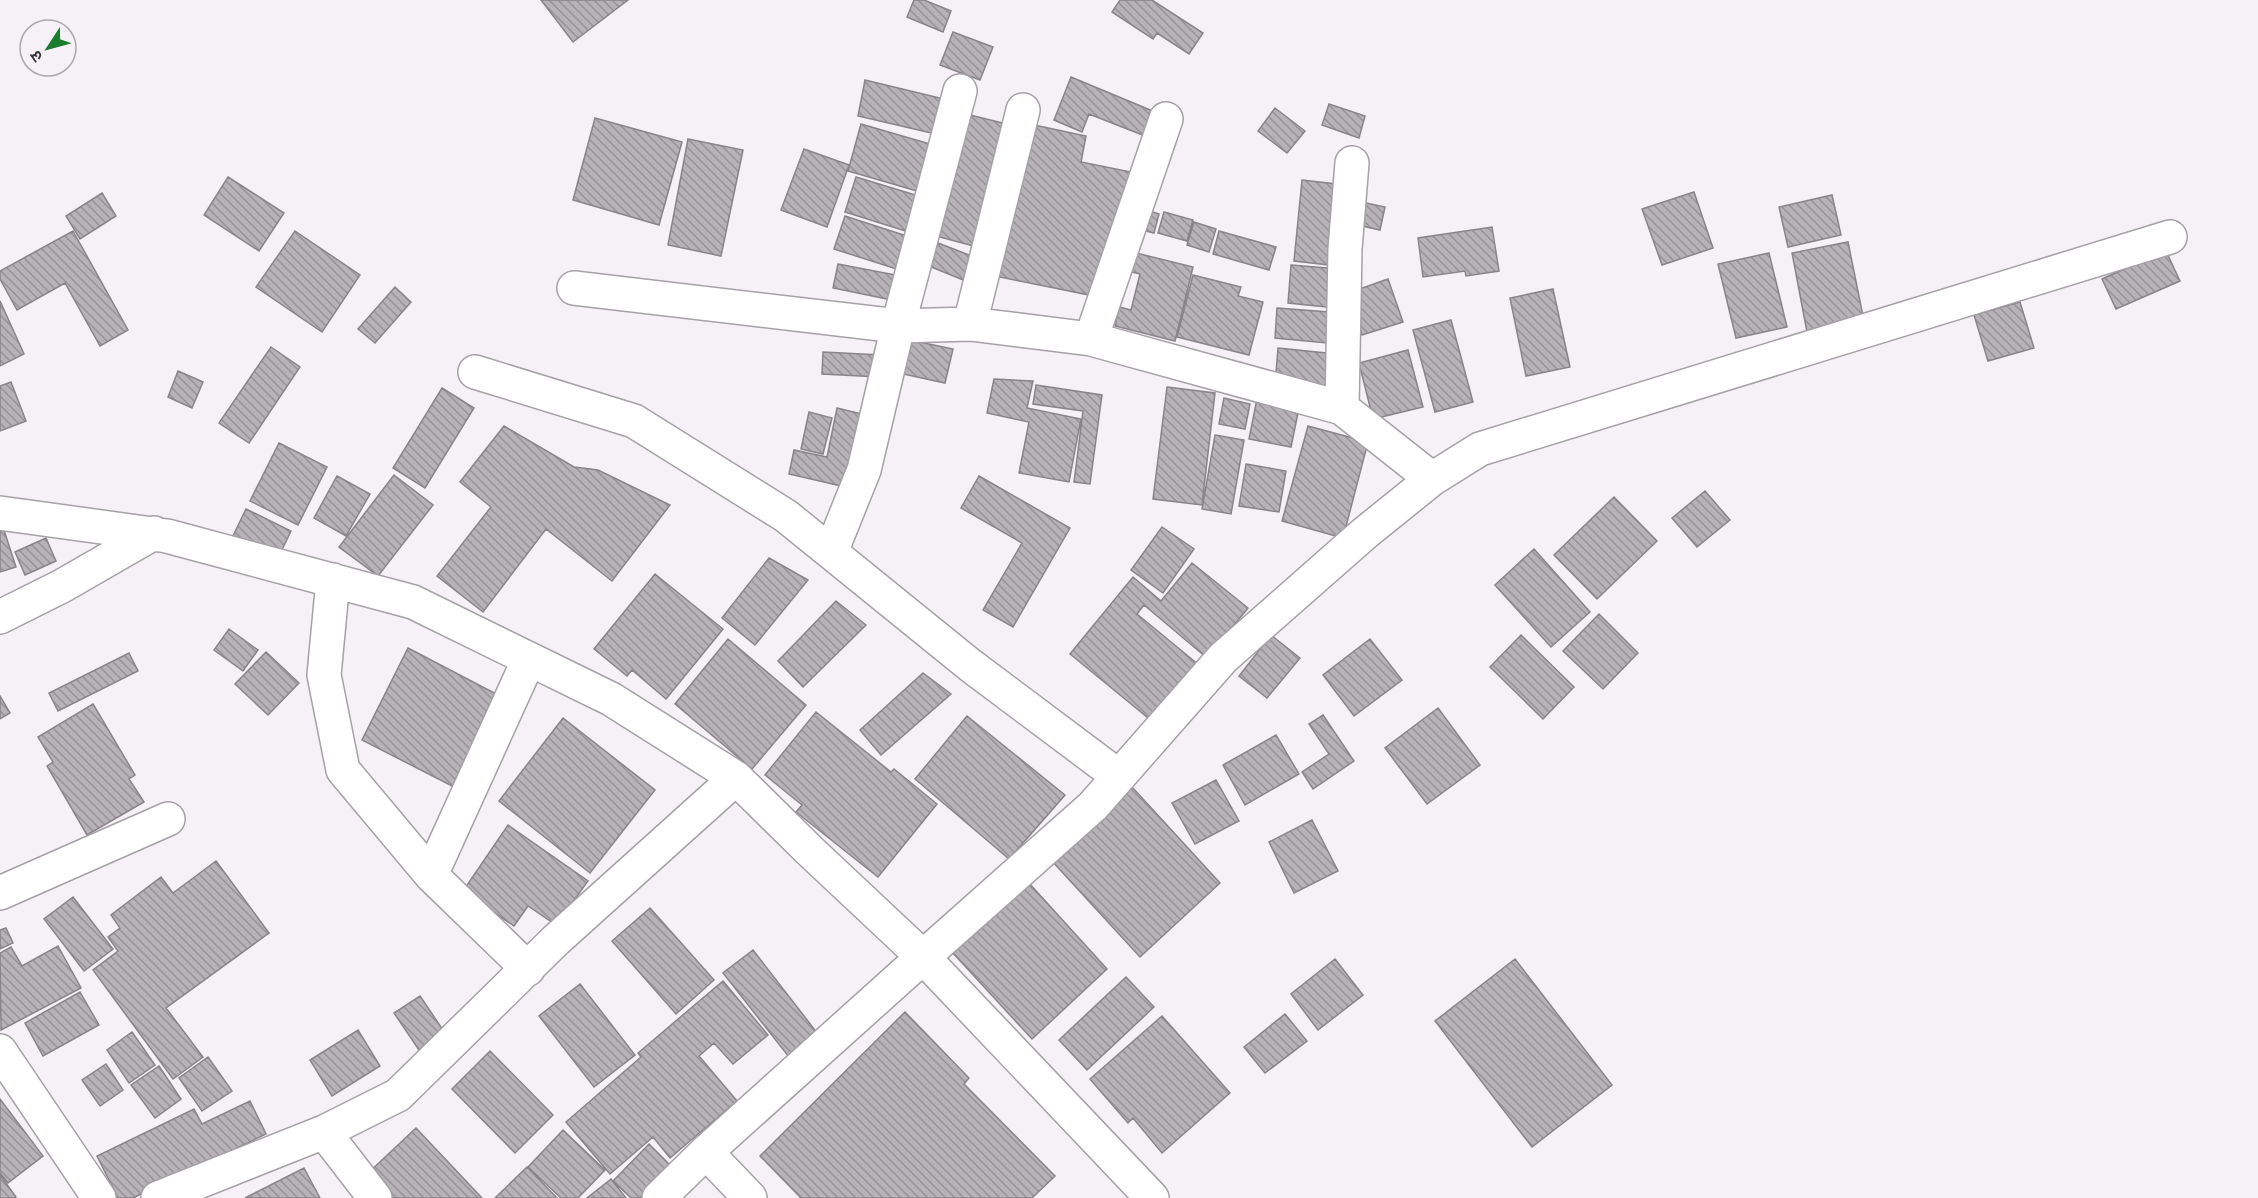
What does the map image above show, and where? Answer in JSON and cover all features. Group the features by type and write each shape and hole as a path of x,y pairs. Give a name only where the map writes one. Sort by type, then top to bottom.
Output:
{"street":[{"path":"831,552 864,470 897,326 960,91"},
{"path":"970,324 1023,110"},
{"path":"1090,339 1166,119"},
{"path":"1342,408 1345,249 1352,163"},
{"path":"659,1198 706,1152 1093,806 1223,658 1365,533 1432,479 1480,448 2170,237"},
{"path":"574,288 897,326 970,324 1090,339 1342,408 1432,479"},
{"path":"475,372 634,421 786,516 970,665 1118,776"},
{"path":"0,513 154,534 413,602 611,699 736,778 808,850 923,957 1152,1198"},
{"path":"0,617 62,586 154,534"},
{"path":"333,580 324,675 343,770 431,875 528,969"},
{"path":"431,875 529,658"},
{"path":"158,1198 324,1132 398,1095 556,940 736,778"},
{"path":"0,893 168,819"},
{"path":"0,1051 99,1198"},
{"path":"324,1132 375,1198"},
{"path":"706,1152 750,1198"}],"building":[{"path":"541,0 628,0 573,42"},
{"path":"914,0 924,0 951,11 943,32 907,17"},
{"path":"1120,0 1152,0 1203,33 1189,54 1157,33 1153,39 1112,12"},
{"path":"953,32 993,47 980,80 940,65"},
{"path":"1071,77 1155,112 1145,136 1089,114 1082,132 1054,120"},
{"path":"865,80 944,99 936,134 858,116"},
{"path":"1329,104 1365,116 1359,138 1322,125"},
{"path":"1275,108 1305,131 1287,153 1258,131"},
{"path":"966,114 1015,126 985,249 936,236"},
{"path":"595,118 682,142 659,225 573,200"},
{"path":"1025,123 1086,136 1081,162 1131,172 1099,297 995,276"},
{"path":"861,124 937,146 924,193 848,171"},
{"path":"688,139 743,150 721,256 668,245"},
{"path":"804,149 849,165 827,227 781,210"},
{"path":"228,177 284,213 259,251 204,215"},
{"path":"856,177 922,197 912,233 845,212"},
{"path":"1302,180 1345,185 1337,266 1294,261"},
{"path":"1694,192 1713,248 1662,265 1642,209"},
{"path":"102,193 116,216 80,239 66,216"},
{"path":"1832,195 1841,235 1788,247 1779,207"},
{"path":"1357,201 1385,207 1380,230 1353,224"},
{"path":"1143,209 1159,214 1154,233 1138,229"},
{"path":"1164,212 1193,220 1187,241 1158,233"},
{"path":"845,216 913,238 903,271 834,249"},
{"path":"1194,222 1216,229 1209,252 1187,245"},
{"path":"1492,227 1499,271 1466,276 1465,271 1423,277 1418,238"},
{"path":"73,231 128,330 100,346 65,283 17,310 0,279 0,271"},
{"path":"295,231 360,275 322,332 256,287"},
{"path":"1219,231 1276,247 1269,270 1213,254"},
{"path":"1848,242 1864,321 1807,332 1792,253"},
{"path":"938,243 977,258 968,282 929,266"},
{"path":"1124,250 1193,267 1175,341 1115,326 1119,307 1131,310 1140,274 1119,269"},
{"path":"2166,251 2180,281 2116,309 2102,279"},
{"path":"1769,253 1787,327 1736,338 1718,264"},
{"path":"838,264 901,276 897,301 833,288"},
{"path":"1291,265 1339,269 1336,308 1288,303"},
{"path":"1193,275 1241,287 1238,296 1263,302 1249,355 1177,337"},
{"path":"1388,279 1403,322 1362,335 1348,293"},
{"path":"395,287 411,302 375,343 358,329"},
{"path":"1553,289 1570,367 1526,376 1510,298"},
{"path":"0,301 24,354 0,366"},
{"path":"2020,302 2034,348 1988,361 1974,315"},
{"path":"1277,308 1329,312 1327,343 1275,338"},
{"path":"1451,320 1473,402 1435,412 1413,330"},
{"path":"910,340 953,349 945,383 903,374"},
{"path":"271,347 300,367 249,443 219,423"},
{"path":"1278,348 1336,354 1333,391 1275,385"},
{"path":"1408,350 1423,407 1373,419 1359,363"},
{"path":"823,352 881,355 879,377 822,374"},
{"path":"178,371 203,382 192,408 168,397"},
{"path":"994,379 1033,381 1027,408 1081,419 1069,482 1019,473 1029,422 987,413"},
{"path":"11,382 26,421 0,431 0,386"},
{"path":"1036,385 1102,395 1090,484 1074,482 1083,411 1033,404"},
{"path":"1167,387 1215,393 1202,505 1153,499"},
{"path":"442,388 474,408 425,488 393,468"},
{"path":"1258,394 1300,403 1291,447 1249,439"},
{"path":"1224,398 1250,404 1245,429 1219,424"},
{"path":"837,408 866,415 850,488 789,474 794,450 827,457"},
{"path":"809,412 832,418 823,454 801,449"},
{"path":"504,426 574,467 598,470 670,505 612,581 546,529 483,612 437,576 491,507 460,482"},
{"path":"1308,426 1368,442 1343,538 1282,521"},
{"path":"1215,435 1244,440 1231,514 1202,509"},
{"path":"279,443 327,467 298,525 250,501"},
{"path":"1246,464 1286,471 1279,512 1239,506"},
{"path":"394,475 433,505 378,576 339,547"},
{"path":"337,476 370,494 346,536 314,518"},
{"path":"979,476 1070,528 1013,627 983,610 1022,543 961,508"},
{"path":"1705,491 1730,520 1697,547 1672,518"},
{"path":"1614,497 1657,541 1597,599 1554,555"},
{"path":"246,509 291,531 278,558 233,536"},
{"path":"2,524 16,567 0,572 0,525"},
{"path":"1162,527 1194,549 1163,593 1131,570"},
{"path":"46,538 56,561 25,575 15,552"},
{"path":"1534,549 1590,612 1551,647 1495,585"},
{"path":"769,558 808,580 755,645 722,618"},
{"path":"1192,563 1248,608 1207,658 1144,605 1137,614 1199,665 1153,722 1070,654 1133,577 1161,601"},
{"path":"655,574 723,629 666,699 632,670 627,676 594,649"},
{"path":"836,601 866,625 803,687 778,661"},
{"path":"1599,614 1638,653 1603,689 1563,651"},
{"path":"229,629 258,650 243,671 214,650"},
{"path":"1271,635 1300,658 1267,698 1239,676"},
{"path":"1521,635 1574,687 1543,719 1490,667"},
{"path":"728,639 806,705 752,769 675,704"},
{"path":"1370,639 1402,680 1354,716 1323,675"},
{"path":"408,648 504,698 458,789 362,740"},
{"path":"266,652 299,683 268,715 235,684"},
{"path":"129,653 138,671 58,711 49,693"},
{"path":"923,673 951,694 881,755 860,730"},
{"path":"0,696 10,713 0,719"},
{"path":"93,704 135,775 129,779 144,802 87,835 47,766 53,762 38,737"},
{"path":"1438,708 1480,765 1427,804 1385,748"},
{"path":"816,712 891,772 894,769 937,804 878,877 796,812 802,805 765,775"},
{"path":"1323,715 1354,761 1313,789 1302,772 1329,754 1309,724"},
{"path":"967,716 1065,795 1009,859 915,779"},
{"path":"563,718 655,790 590,873 499,801"},
{"path":"1276,735 1299,774 1245,805 1223,765"},
{"path":"1216,780 1239,821 1195,844 1172,803"},
{"path":"1132,787 1220,883 1140,957 1052,861"},
{"path":"1312,820 1338,871 1294,893 1269,842"},
{"path":"508,825 588,881 556,925 528,906 514,926 463,891"},
{"path":"216,861 269,933 166,1008 203,1057 173,1079 93,970 118,951 108,937 120,928 111,915 161,877 173,893"},
{"path":"1028,882 1107,969 1032,1039 952,952"},
{"path":"73,897 113,949 84,971 44,919"},
{"path":"650,908 714,980 676,1014 612,941"},
{"path":"6,928 13,943 0,949 0,930"},
{"path":"58,946 81,988 1,1030 0,953 11,947 22,966"},
{"path":"753,950 818,1034 789,1057 723,973"},
{"path":"1335,959 1363,995 1318,1030 1291,994"},
{"path":"1515,959 1612,1085 1532,1147 1435,1021"},
{"path":"1126,977 1154,1007 1087,1070 1059,1040"},
{"path":"723,981 768,1035 733,1064 714,1043 699,1056 737,1101 670,1158 653,1137 610,1174 566,1122 641,1057 638,1053"},
{"path":"580,984 635,1055 594,1087 539,1016"},
{"path":"80,992 99,1025 43,1056 25,1023"},
{"path":"420,996 445,1033 419,1050 394,1013"},
{"path":"905,1012 969,1078 964,1084 1055,1176 1032,1198 801,1198 760,1156"},
{"path":"1285,1014 1307,1041 1265,1073 1244,1047"},
{"path":"1162,1016 1230,1093 1162,1153 1133,1118 1128,1123 1090,1079"},
{"path":"358,1030 380,1066 332,1096 310,1060"},
{"path":"132,1032 155,1065 129,1083 107,1050"},
{"path":"490,1051 553,1115 515,1153 452,1089"},
{"path":"208,1057 232,1091 202,1111 179,1078"},
{"path":"106,1064 123,1090 100,1106 82,1080"},
{"path":"159,1066 181,1099 155,1118 131,1085"},
{"path":"0,1099 43,1156 8,1183 0,1173"},
{"path":"250,1101 266,1134 133,1198 118,1198 97,1156 194,1109 202,1124"},
{"path":"416,1128 482,1198 386,1198 365,1176"},
{"path":"563,1130 605,1170 578,1198 561,1198 528,1167"},
{"path":"649,1144 671,1166 640,1198 631,1198 613,1181"},
{"path":"527,1167 557,1198 495,1198"},
{"path":"304,1168 320,1198 245,1198"},
{"path":"0,1175 16,1197 15,1198 0,1198"},
{"path":"611,1179 626,1198 587,1198"}]}
